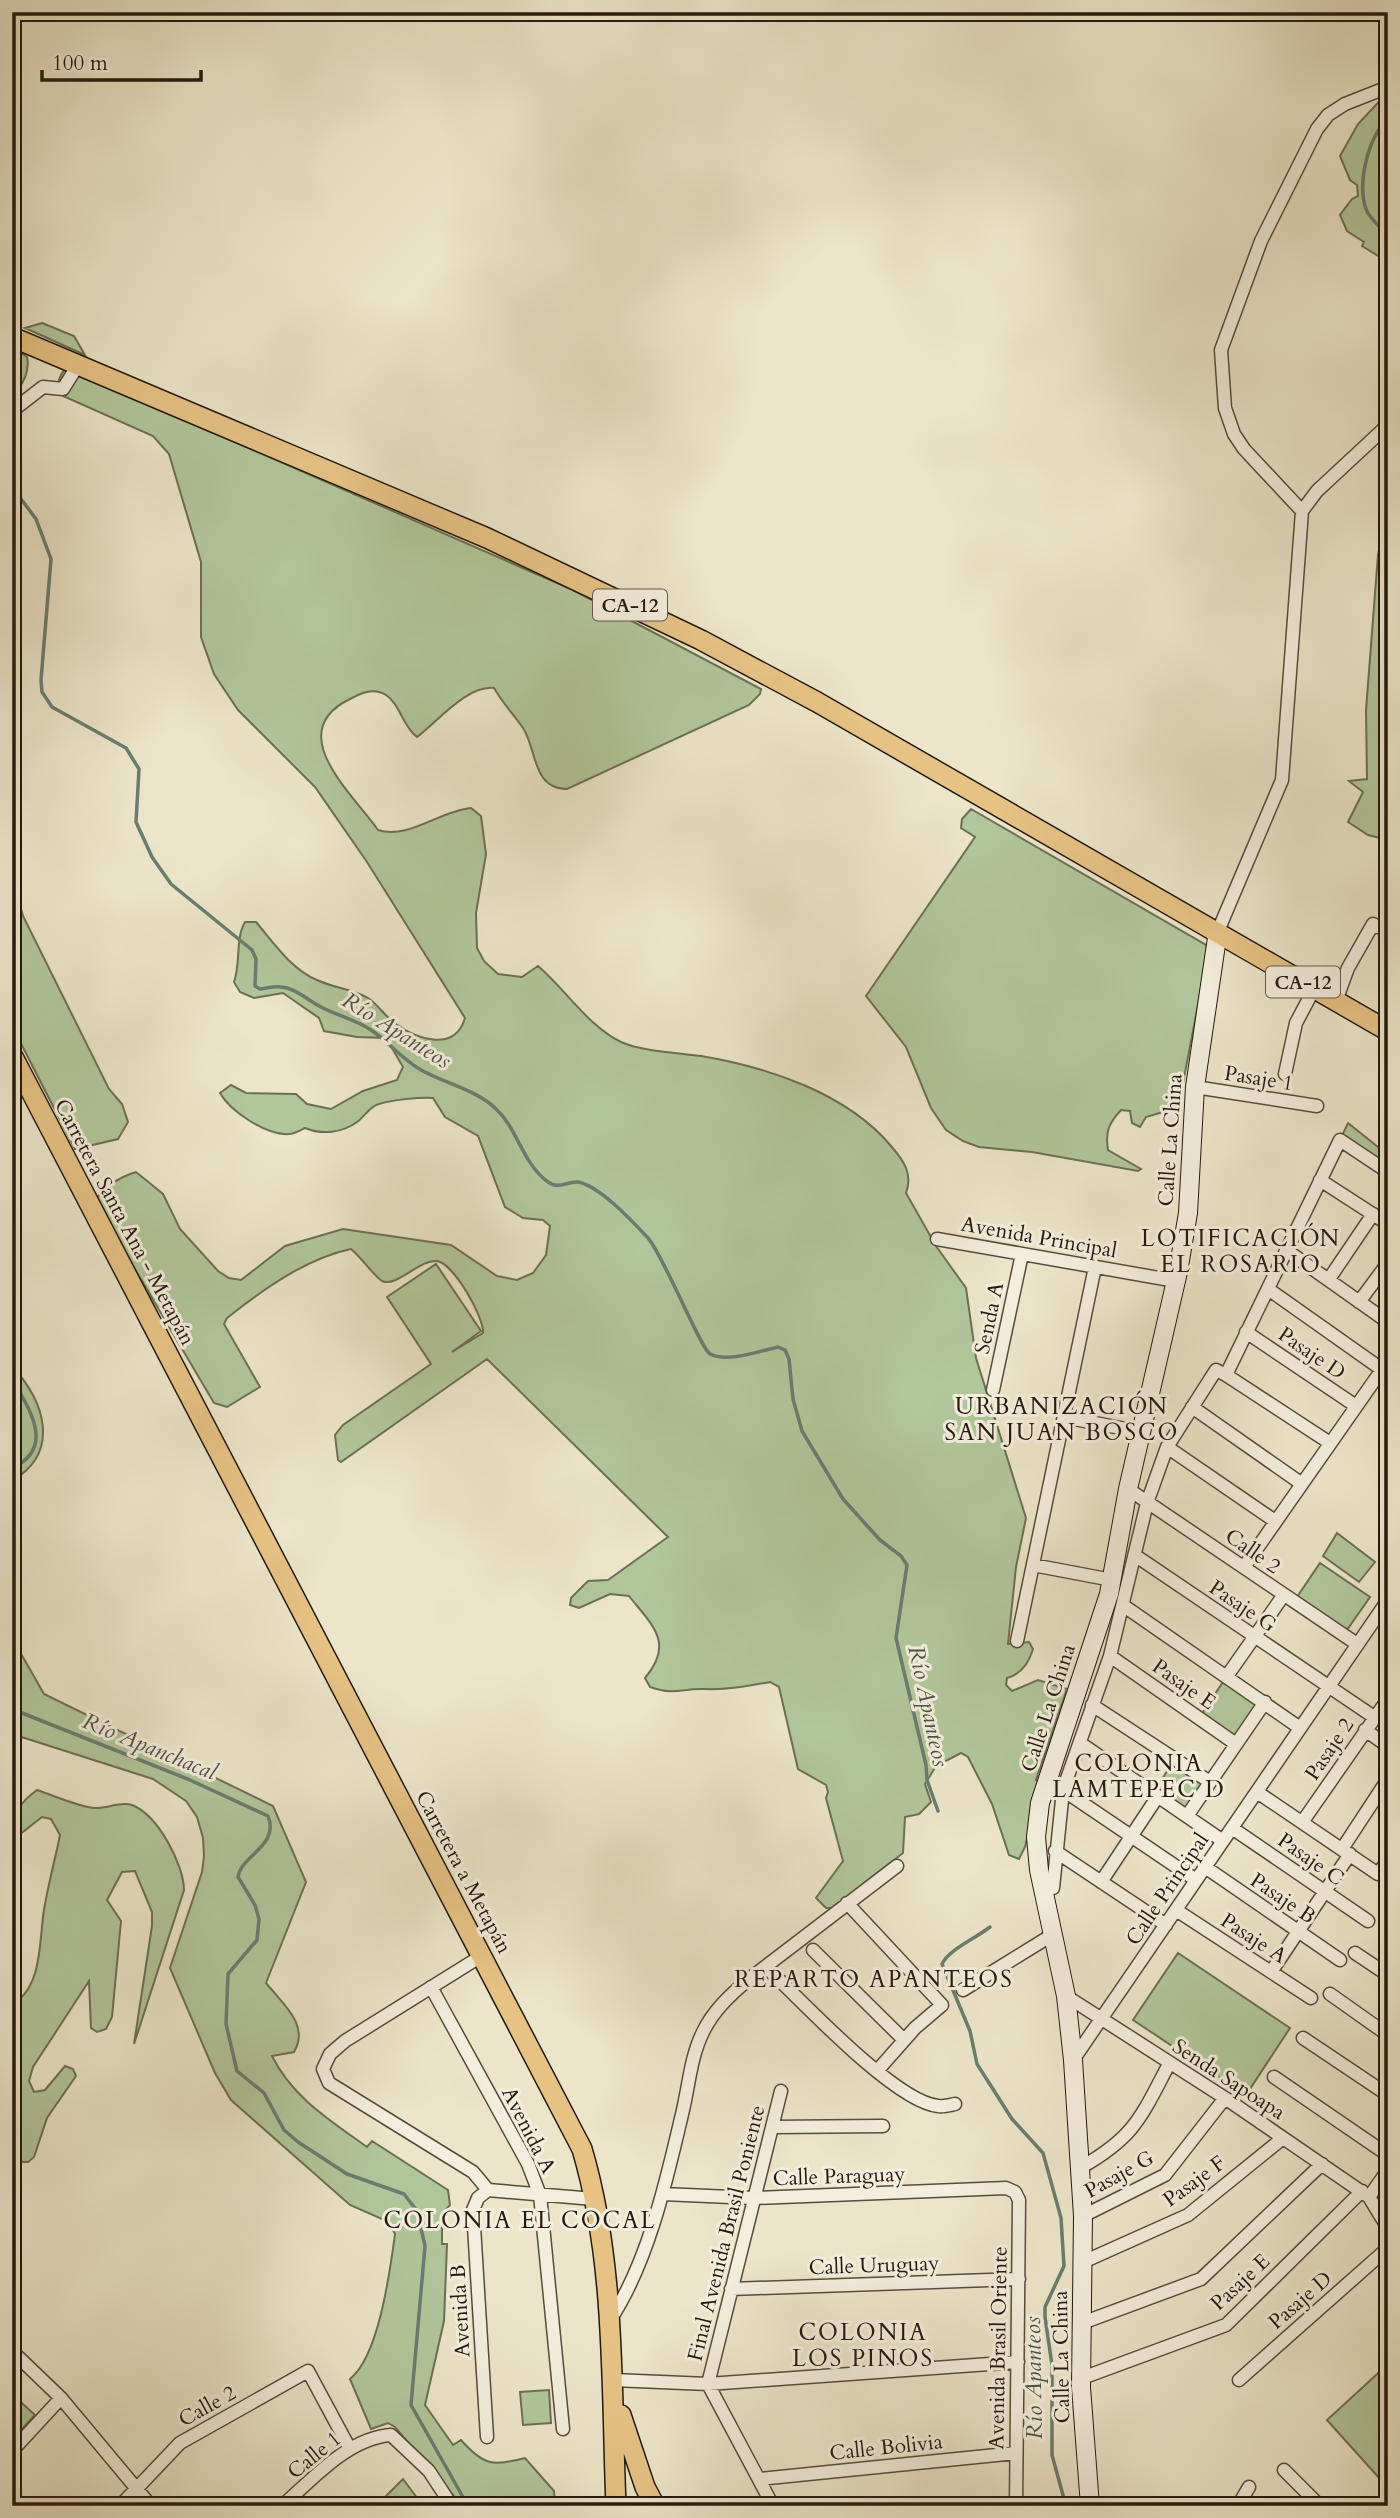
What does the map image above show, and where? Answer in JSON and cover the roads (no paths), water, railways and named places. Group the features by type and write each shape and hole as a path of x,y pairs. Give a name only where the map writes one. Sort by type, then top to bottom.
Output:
{"main road":[{"name":"CA-12","path":"12,337 487,538 701,640 817,702 1388,1031"},
{"name":"Calle La China","path":"1090,2506 1082,2378 1083,2217 1073,2060 1066,1996 1052,1935 1036,1837 1040,1803 1112,1580 1128,1489 1175,1281 1188,1213 1195,1087 1218,932"},
{"name":"Carretera Santa Ana - Metapán","path":"12,1055 199,1409"},
{"name":"Carretera a Metapán","path":"199,1409 379,1763 483,1955 582,2149 594,2199 610,2320 613,2380"},
{"path":"613,2380 628,2441 655,2506"},
{"path":"613,2380 615,2500"},
{"path":"615,2500 626,2484 645,2487"}],"street":[{"path":"1302,511 1244,449 1234,433 1225,408 1221,350 1261,241 1317,129 1328,115 1345,104 1388,87"},
{"path":"12,411 43,387 63,389 78,365"},
{"path":"1218,932 1282,780 1302,511 1317,492 1388,425"},
{"path":"1336,1001 1348,968 1373,924 1388,932"},
{"path":"1284,1074 1296,1023 1314,989"},
{"name":"Pasaje 1","path":"1195,1087 1317,1106"},
{"path":"1226,1374 1340,1140 1388,1172"},
{"path":"1320,1180 1388,1224"},
{"path":"1329,1279 1373,1213"},
{"name":"Avenida Principal","path":"937,1239 1175,1281"},
{"path":"1286,1250 1388,1322"},
{"name":"Senda A","path":"993,1390 1023,1254"},
{"path":"1359,1302 1388,1263"},
{"path":"1017,1641 1095,1267"},
{"path":"1244,1567 1356,1406 1386,1368 1268,1289"},
{"name":"Pasaje D","path":"1246,1332 1356,1406"},
{"path":"1053,1888 1063,1790 1110,1656 1147,1503 1167,1447 1192,1406 1216,1370 1330,1443"},
{"path":"1192,1406 1302,1484"},
{"path":"1064,1417 1141,1432"},
{"path":"1167,1447 1275,1521"},
{"name":"Calle 2","path":"1128,1489 1357,1644"},
{"name":"Pasaje G","path":"1136,1556 1328,1686"},
{"path":"1033,1565 1112,1580"},
{"path":"1227,1676 1283,1596"},
{"name":"Calle Principal","path":"1073,2060 1388,1600"},
{"path":"1124,1606 1300,1728"},
{"name":"Pasaje E","path":"1110,1656 1236,1744"},
{"path":"1328,1686 1374,1717"},
{"name":"Pasaje 2","path":"1303,1821 1387,1701"},
{"path":"1187,1816 1265,1702"},
{"path":"1092,1705 1210,1782"},
{"path":"1365,1730 1388,1746"},
{"path":"1080,1743 1223,1841"},
{"path":"1271,1972 1325,1893 1388,1779"},
{"path":"1063,1790 1196,1880"},
{"path":"1257,1792 1378,1874 1388,1860"},
{"path":"1101,1882 1158,1796"},
{"name":"Pasaje C","path":"1232,1828 1368,1921"},
{"path":"1055,1851 1166,1925"},
{"path":"610,2320 628,2286 663,2194 700,2039 727,1998 897,1866"},
{"name":"Pasaje B","path":"1205,1867 1340,1960"},
{"path":"847,1903 942,2006 904,2040 877,2071"},
{"name":"Pasaje A","path":"1176,1910 1311,1998"},
{"path":"963,1990 1052,1935"},
{"path":"813,1950 904,2040"},
{"path":"1355,1953 1388,1975"},
{"path":"483,1955 334,2049 326,2060 325,2076 330,2083 473,2172 488,2190 594,2199"},
{"path":"766,1967 877,2071 918,2099 938,2106 954,2104"},
{"name":"Avenida A","path":"431,1987 528,2164 540,2195 563,2429"},
{"path":"1330,1994 1388,2035"},
{"name":"Senda Sapoapa","path":"1066,1996 1225,2098 1366,2194"},
{"path":"1303,2038 1388,2095"},
{"path":"1080,2168 1122,2143 1134,2127 1169,2064"},
{"path":"1274,2077 1388,2155"},
{"name":"Final Avenida Brasil Poniente","path":"708,2384 781,2091"},
{"name":"Pasaje G","path":"1083,2217 1165,2175 1225,2098"},
{"path":"772,2127 883,2126"},
{"name":"Pasaje F","path":"1083,2262 1188,2215 1283,2138"},
{"path":"1082,2323 1201,2279 1322,2164"},
{"name":"Pasaje E","path":"1082,2378 1226,2325 1366,2194 1388,2170"},
{"name":"Calle Paraguay","path":"663,2194 753,2199 1006,2188 1015,2192"},
{"name":"Avenida B","path":"487,2437 473,2210 475,2201 488,2190"},
{"name":"Avenida Brasil Oriente","path":"1015,2192 1019,2200 1016,2506"},
{"path":"1366,2194 1388,2228"},
{"name":"Pasaje D","path":"1238,2380 1388,2248"},
{"name":"Calle Uruguay","path":"731,2289 1019,2279"},
{"path":"12,2351 61,2398 151,2506"},
{"path":"613,2380 708,2384 1018,2362"},
{"name":"Calle 2","path":"120,2506 180,2443 308,2371 350,2449"},
{"path":"708,2384 773,2506"},
{"path":"12,2451 61,2398"},
{"name":"Calle 1","path":"282,2506 350,2449 372,2436 390,2435 429,2471 452,2506"},
{"name":"Calle Bolivia","path":"759,2479 1016,2453"},
{"path":"1284,2470 1320,2506"},
{"path":"1238,2506 1249,2487"}],"waterway":[{"path":"1388,119 1370,149 1363,186 1366,209 1388,235"},
{"name":"Río Apanteos","path":"12,487 36,519 51,559 42,692 52,707 126,748 139,769 136,822 152,857 171,884 252,950 256,959 255,986 260,989 287,988 365,1027 421,1070 488,1102 510,1126 532,1165 548,1182 559,1185 578,1182 606,1197 634,1223 655,1248 698,1336 710,1354 734,1357 778,1347 785,1350 789,1359 793,1399 802,1431 843,1499 907,1565 896,1638 926,1765 927,1780 938,1811"},
{"name":"Río Apanchacal","path":"12,1380 32,1416 36,1440 33,1450 25,1460 12,1468"},
{"path":"12,1709 190,1780 268,1816 269,1835 265,1843 246,1862 238,1877 255,1905 259,1919 257,1940 228,1974 226,2024 237,2071 264,2093 284,2130 298,2142 347,2174 404,2194 417,2211 425,2246 411,2405 468,2506"},
{"name":"Río Apanteos","path":"990,1927 956,1949 942,1964 970,2031 977,2064 1012,2119 1043,2153 1061,2218 1064,2266 1045,2307 1045,2317 1052,2365 1052,2455 1066,2506"}],"district":[{"name":"LOTIFICACIÓN EL ROSARIO","path":"1241,1251"},
{"name":"URBANIZACIÓN SAN JUAN BOSCO","path":"1062,1419"},
{"name":"COLONIA LAMTEPEC D","path":"1139,1776"},
{"name":"REPARTO APANTEOS","path":"874,1979"},
{"name":"COLONIA EL COCAL","path":"520,2220"},
{"name":"COLONIA LOS PINOS","path":"863,2345"}]}
